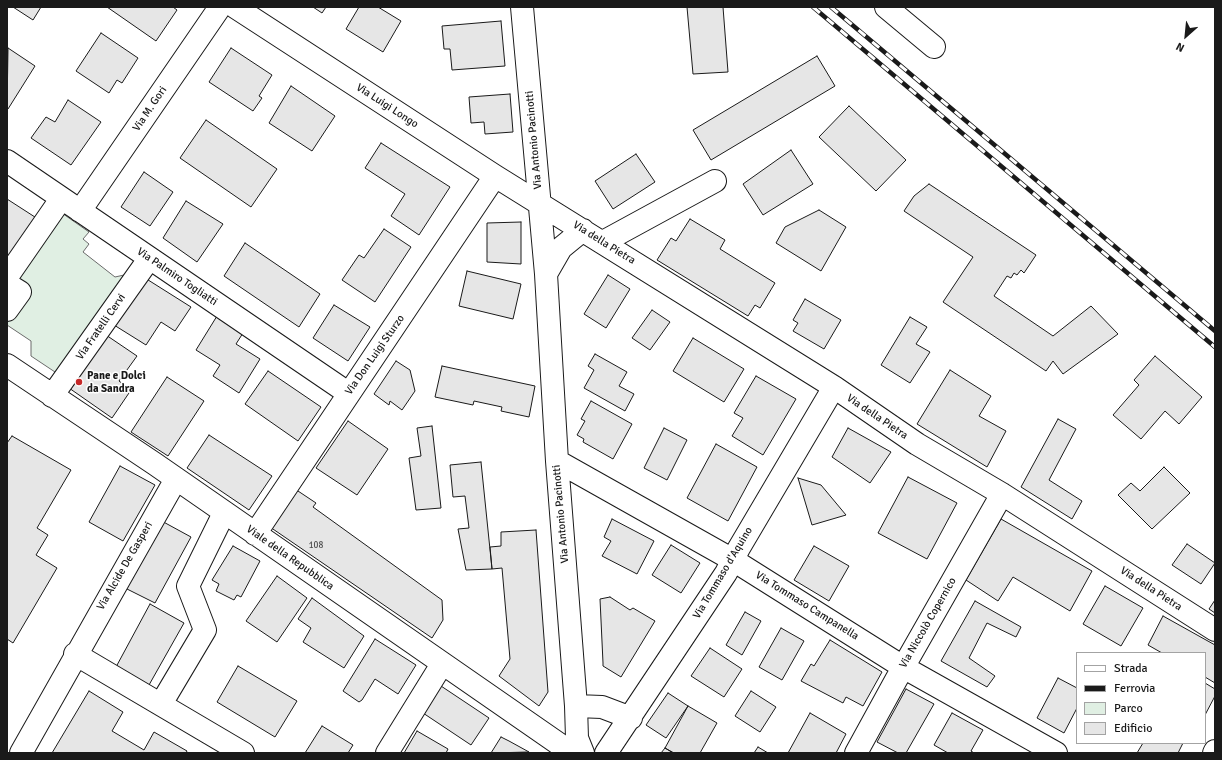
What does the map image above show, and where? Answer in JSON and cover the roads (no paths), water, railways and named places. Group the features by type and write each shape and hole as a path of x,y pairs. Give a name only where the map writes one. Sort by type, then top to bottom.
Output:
{"street":[{"name":"Via M. Gori","path":"80,211 220,7"},
{"name":"Via Luigi Longo","path":"235,7 495,176 540,203"},
{"name":"Via Antonio Pacinotti","path":"522,7 546,274 557,461 576,706 577,738 583,753"},
{"path":"886,7 934,46"},
{"name":"Via Palmiro Togliatti","path":"7,161 348,393"},
{"name":"Via Don Luigi Sturzo","path":"255,534 348,393 415,298 495,176"},
{"path":"603,242 715,181"},
{"path":"7,277 61,198"},
{"name":"Via della Pietra","path":"540,203 834,387 917,444 1002,494 1215,630"},
{"path":"546,274 561,248 583,230"},
{"name":"Via Fratelli Cervi","path":"52,396 149,258"},
{"path":"7,284 20,292 7,310"},
{"name":"Viale della Repubblica","path":"7,365 176,479 572,753"},
{"name":"Via Tommaso d'Aquino","path":"606,753 631,718 733,560 834,387"},
{"name":"Via Tommaso Campanella","path":"557,461 733,560 903,667 1056,753"},
{"name":"Via Alcide De Gasperi","path":"21,753 176,479"},
{"name":"Via Niccolò Copernico","path":"856,753 903,667 1002,494"},
{"path":"161,704 205,630 188,586 224,513"},
{"path":"76,654 243,753"},
{"path":"387,753 442,664"},
{"path":"576,706 602,707 631,718"}],"railway":[{"path":"813,7 1215,347"},
{"path":"831,7 1215,331"}],"place":[{"name":"Pane e Dolci da Sandra","path":"79,382"}]}
